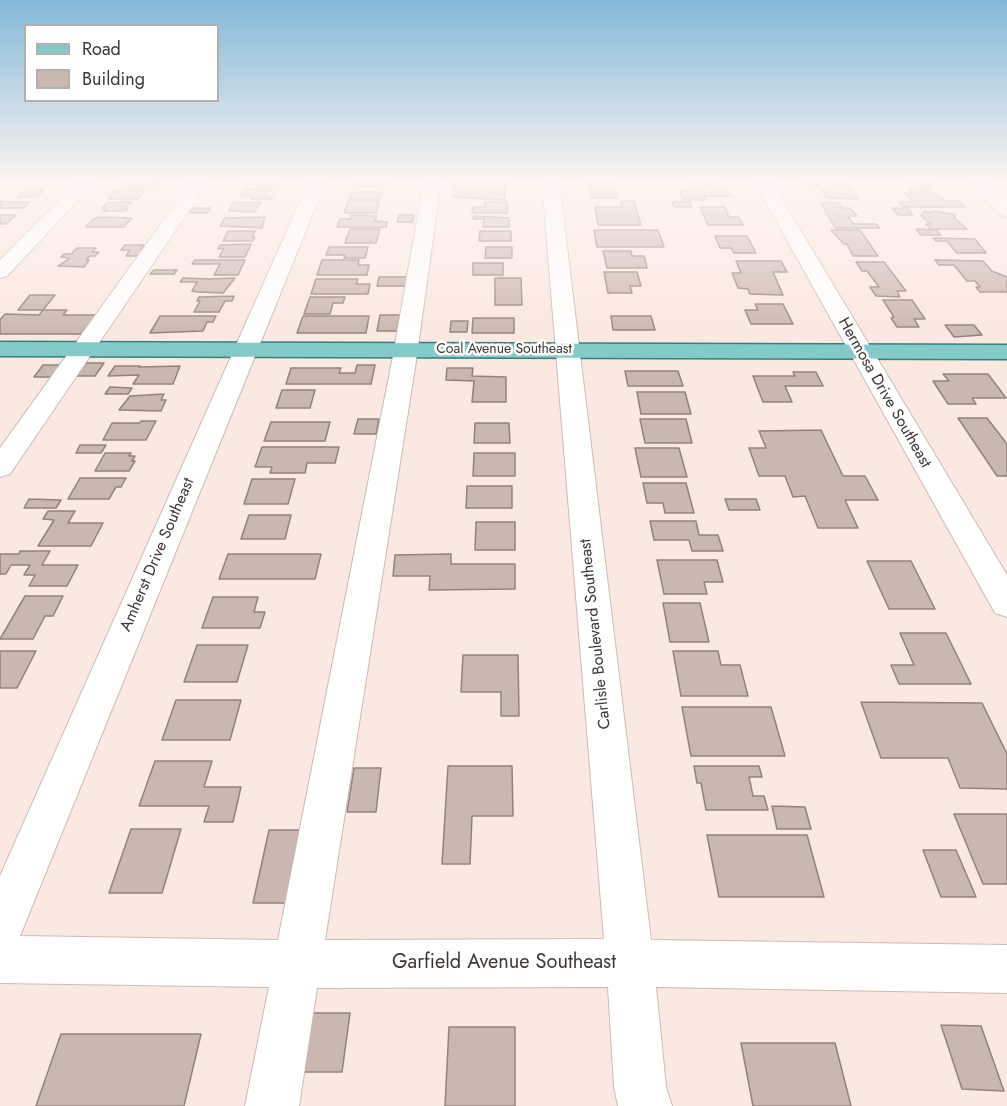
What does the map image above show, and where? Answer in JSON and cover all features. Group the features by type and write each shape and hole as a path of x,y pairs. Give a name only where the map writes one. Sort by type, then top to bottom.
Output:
{"main road":[{"name":"Coal Avenue Southeast","path":"0,349 1007,352"}],"street":[{"path":"0,272 38,233"},
{"path":"0,468 165,233"},
{"name":"Amherst Drive Southeast","path":"0,928 296,233"},
{"path":"272,1106 425,233"},
{"name":"Carlisle Boulevard Southeast","path":"555,233 630,963 641,1100"},
{"name":"Hermosa Drive Southeast","path":"792,233 1007,604"},
{"name":"Garfield Avenue Southeast","path":"0,959 296,964 630,963 1007,969"}],"building":[{"path":"227,233 254,233 253,241 223,241"},
{"path":"349,233 379,233 376,243 345,243"},
{"path":"480,233 511,233 511,241 479,241"},
{"path":"594,233 659,233 664,247 597,247"},
{"path":"833,233 862,233 878,256 853,256 847,244 844,244"},
{"path":"919,233 939,233 941,235 921,235"},
{"path":"715,236 747,236 756,253 734,253 731,248 720,248"},
{"path":"933,238 975,239 986,253 957,253 947,241 936,241"},
{"path":"251,244 245,257 219,257 224,248 218,249 220,245"},
{"path":"125,245 144,245 141,249 149,249 143,256 126,256 130,250 121,250"},
{"path":"329,247 368,247 365,258 344,258 345,255 326,255"},
{"path":"486,247 512,247 512,258 485,258"},
{"path":"77,248 96,248 92,252 99,252 86,260 89,260 84,267 58,266 70,258 61,257 64,254 71,254"},
{"path":"603,251 631,251 632,256 644,256 647,268 607,268"},
{"path":"195,260 245,260 238,275 214,275 220,264 192,264"},
{"path":"322,260 359,260 358,265 369,265 367,275 317,275"},
{"path":"935,260 983,261 992,271 1007,277 1007,292 980,292 976,287 980,287 975,281 967,281 954,265 939,265"},
{"path":"736,261 781,261 787,272 773,272 783,295 750,294 748,289 738,288 732,273 741,273"},
{"path":"856,262 884,262 906,291 897,291 900,297 876,296 870,287 879,287 867,271 862,271"},
{"path":"473,263 503,263 503,275 473,275"},
{"path":"154,270 177,270 174,274 150,274"},
{"path":"604,272 637,272 641,286 630,286 632,293 608,293"},
{"path":"379,277 407,277 405,286 377,286"},
{"path":"183,278 235,278 223,293 192,291 197,282 180,282"},
{"path":"495,278 521,278 522,305 495,305"},
{"path":"316,279 358,279 356,284 370,284 368,294 311,294"},
{"path":"30,295 55,295 43,310 18,310"},
{"path":"234,296 232,301 225,301 219,312 194,312 200,301 197,301 199,297"},
{"path":"310,297 345,297 343,303 333,303 330,314 304,314"},
{"path":"883,300 912,300 925,319 914,319 919,327 897,327 891,318 894,317"},
{"path":"755,304 783,304 793,324 751,324 745,310 758,310"},
{"path":"43,310 67,310 63,315 99,315 86,334 0,334 0,320 5,314 39,315"},
{"path":"380,315 400,315 397,331 377,331"},
{"path":"160,316 216,316 213,322 207,322 203,331 150,333"},
{"path":"303,316 369,316 366,333 297,333"},
{"path":"611,316 651,316 655,330 613,330"},
{"path":"473,318 514,318 514,333 472,333"},
{"path":"451,321 468,321 467,332 450,332"},
{"path":"945,325 974,325 982,335 954,337"},
{"path":"84,363 104,363 95,376 75,376"},
{"path":"43,365 64,365 55,377 34,377"},
{"path":"357,365 375,365 371,384 286,384 291,368 341,368 339,373 355,373"},
{"path":"115,366 180,366 173,384 133,384 139,375 108,376"},
{"path":"447,368 473,368 472,376 506,377 506,402 472,402 474,381 446,380"},
{"path":"625,371 678,371 683,386 628,386"},
{"path":"793,372 816,372 823,386 785,386 792,402 763,402 753,376 795,376"},
{"path":"943,374 988,374 1006,398 972,398 976,404 948,404 933,381 949,381"},
{"path":"110,387 132,388 128,394 105,394"},
{"path":"282,390 315,390 310,408 276,408"},
{"path":"637,392 685,392 691,414 641,414"},
{"path":"164,394 161,400 166,400 161,411 119,410 130,396"},
{"path":"958,418 987,418 1007,444 1007,476 997,476"},
{"path":"358,419 379,419 376,434 354,434"},
{"path":"640,419 686,419 692,443 645,443"},
{"path":"141,421 156,421 146,440 103,440 112,423 140,423"},
{"path":"271,422 330,422 325,441 264,441"},
{"path":"475,423 509,423 510,443 474,443"},
{"path":"821,430 843,476 865,476 878,500 845,500 858,528 818,528 805,496 793,497 785,476 759,476 749,448 766,448 759,431"},
{"path":"80,445 106,445 101,453 76,453"},
{"path":"262,447 339,447 335,463 307,463 305,473 270,473 272,467 255,467"},
{"path":"635,448 679,448 687,477 641,477"},
{"path":"105,453 131,453 129,456 135,456 132,461 135,461 129,471 95,471"},
{"path":"474,453 515,453 515,476 473,476"},
{"path":"80,478 126,478 121,487 116,487 109,499 68,499"},
{"path":"252,479 295,479 288,504 244,504"},
{"path":"643,483 686,483 694,513 665,513 663,503 647,503"},
{"path":"467,486 512,486 512,508 466,508"},
{"path":"29,499 61,500 56,508 24,508"},
{"path":"725,499 756,499 760,510 729,510"},
{"path":"48,511 75,511 68,523 103,523 91,546 38,546 54,520 43,519"},
{"path":"249,515 291,515 285,539 241,539"},
{"path":"650,521 696,521 699,535 718,535 723,551 692,551 689,540 654,540"},
{"path":"476,522 515,522 515,550 475,550"},
{"path":"20,551 50,551 42,565 78,565 67,586 29,586 35,575 24,575 30,565 11,565 6,574 0,574 0,554 19,554"},
{"path":"228,554 321,554 315,579 219,579"},
{"path":"451,554 451,564 515,564 515,589 429,590 430,576 393,576 395,555"},
{"path":"657,560 717,560 723,582 704,582 707,594 664,594"},
{"path":"867,561 911,561 935,609 889,609"},
{"path":"25,596 63,596 53,616 45,616 33,639 0,639"},
{"path":"213,597 258,597 254,612 265,612 260,628 202,628"},
{"path":"663,603 700,603 709,642 670,642"},
{"path":"900,633 946,633 971,684 899,684 891,665 914,665"},
{"path":"197,645 248,645 237,682 184,682"},
{"path":"0,651 36,651 17,688 0,688"},
{"path":"673,651 718,651 721,665 740,665 748,696 681,696"},
{"path":"463,655 518,655 519,716 501,716 501,692 461,692"},
{"path":"176,700 241,700 230,740 162,740"},
{"path":"861,702 982,703 1007,754 1007,789 960,788 948,758 881,758"},
{"path":"682,707 771,707 785,756 691,756"},
{"path":"155,761 212,761 204,787 241,787 233,822 204,822 209,806 139,806"},
{"path":"448,766 512,766 513,816 472,816 470,864 442,864"},
{"path":"694,766 759,766 762,777 749,777 753,796 764,796 768,810 706,810 701,783 697,783"},
{"path":"354,768 381,768 376,812 347,812"},
{"path":"772,806 805,807 811,829 777,829"},
{"path":"954,814 1007,814 1007,884 983,884"},
{"path":"131,829 181,829 162,893 109,893"},
{"path":"269,830 309,830 296,903 253,903"},
{"path":"707,835 807,835 824,897 719,897"},
{"path":"923,850 956,850 976,897 941,897"},
{"path":"307,1013 350,1013 342,1072 298,1072"},
{"path":"941,1025 981,1026 1004,1091 962,1089"},
{"path":"449,1027 515,1027 515,1106 445,1106"},
{"path":"61,1034 201,1034 184,1106 36,1106"},
{"path":"741,1043 835,1043 851,1106 753,1106"}]}
